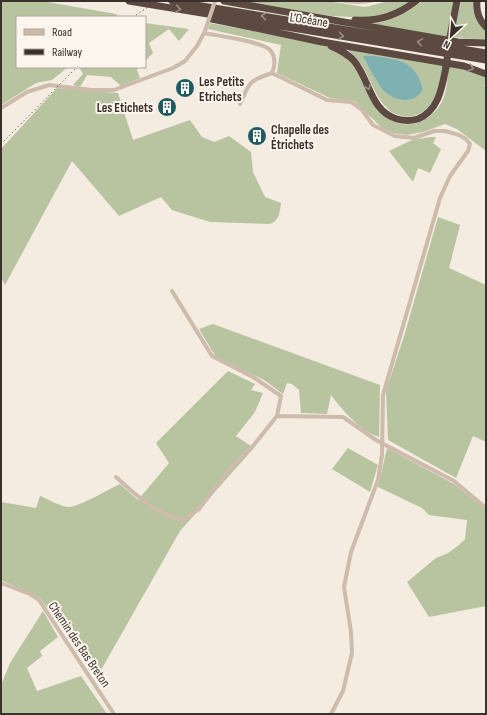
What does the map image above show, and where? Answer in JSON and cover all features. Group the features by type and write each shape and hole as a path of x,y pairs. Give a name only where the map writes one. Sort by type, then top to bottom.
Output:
{"highway":[{"name":"L’Océane","path":"129,1 486,60"},
{"name":"L’Océane","path":"172,1 486,53"},
{"path":"224,1 458,42 486,43"},
{"path":"304,16 310,15 360,21 374,20 393,15 416,1"},
{"path":"322,42 340,50 354,61 375,102 385,113 399,120 414,120 422,117 433,107 440,92 446,67 457,1"},
{"path":"477,1 478,14 481,22 486,27"},
{"path":"192,12 201,17 322,42 464,66 486,74"}],"street":[{"path":"1,108 27,92 49,85 92,90 114,90 173,68 185,61 198,46 205,31 215,1"},
{"path":"344,1 371,1"},
{"path":"205,31 262,44 271,50 274,58 272,74"},
{"path":"240,104 248,84 258,78 272,74 327,100 351,102 362,110 373,125 395,136 414,138 434,131 445,130 466,139 470,144 468,151 450,176 440,198 383,395 382,443 378,480 351,552 344,587 351,632 352,653 342,691 331,714"},
{"path":"116,477 148,505 172,518 182,520 199,509 232,466 253,446 277,416 281,396 253,377 212,356 172,291"},
{"path":"277,416 343,417 382,443 454,481 486,508"},
{"name":"Chemin des Bas Breton","path":"1,582 30,594 39,600 114,714"}],"green space":[{"path":"1,1 42,1 116,14 117,16 16,16 16,68 67,68 52,80 36,83 1,105"},
{"path":"238,1 327,1 365,7 389,1 412,1 386,15 367,18 332,16"},
{"path":"422,1 454,1 448,37 366,24 389,20 409,10"},
{"path":"461,1 474,1 486,31 486,40 453,37"},
{"path":"146,23 189,29 179,41 169,29 149,43 153,53 146,60"},
{"path":"210,23 314,43 337,51 347,58 354,67 371,100 378,109 386,117 401,124 421,122 432,115 437,109 446,90 449,66 463,68 486,78 486,85 483,85 486,87 486,151 457,129 445,124 423,132 407,135 393,133 381,127 354,101 330,98 277,73 281,45 208,29"},
{"path":"345,48 444,64 440,82 433,100 422,113 413,116 403,116 392,112 380,100 361,64","holes":["370,56 406,64 402,99 387,92 379,84 365,61"]},
{"path":"138,68 137,70 140,78 121,86 111,77 87,75 80,87 73,85 83,74 80,69"},
{"path":"57,88 118,93 133,140 190,120 202,137 214,142 229,136 251,152 253,172 265,197 281,203 277,219 269,224 210,222 172,210 161,197 119,216 72,161 5,285 1,277 1,149"},
{"path":"436,137 433,143 441,149 430,173 418,168 413,182 389,151 412,140"},
{"path":"438,217 460,225 449,268 486,285 486,442 473,436 456,478 388,440 386,391 405,333"},
{"path":"213,324 380,385 379,437 358,425 331,395 327,414 301,413 299,390 292,384 287,383 283,394 264,380 216,357 199,329"},
{"path":"228,371 255,384 251,390 263,393 255,412 236,436 254,448 180,531 97,677 40,598 1,580 1,502 36,508 40,496 69,507 87,501 120,484 138,500 169,463 156,443"},
{"path":"348,448 378,465 370,492 332,469"},
{"path":"387,448 454,484 486,510 486,606 429,617 407,582 436,558 448,553 465,539 467,520 429,515 422,508 378,487"},
{"path":"43,611 58,637 40,651 42,656 27,668 37,691 81,676 107,714 1,714 1,685 10,663"}],"water":[{"path":"363,56 397,60 406,64 415,72 423,89 414,98 409,100 397,99 382,89"}],"railway":[{"path":"134,16 157,1"},
{"path":"1,144 76,68"}],"place":[{"name":"Les Petits Etrichets","path":"185,88"},
{"name":"Les Etichets","path":"167,107"},
{"name":"Chapelle des Étrichets","path":"257,136"}]}
